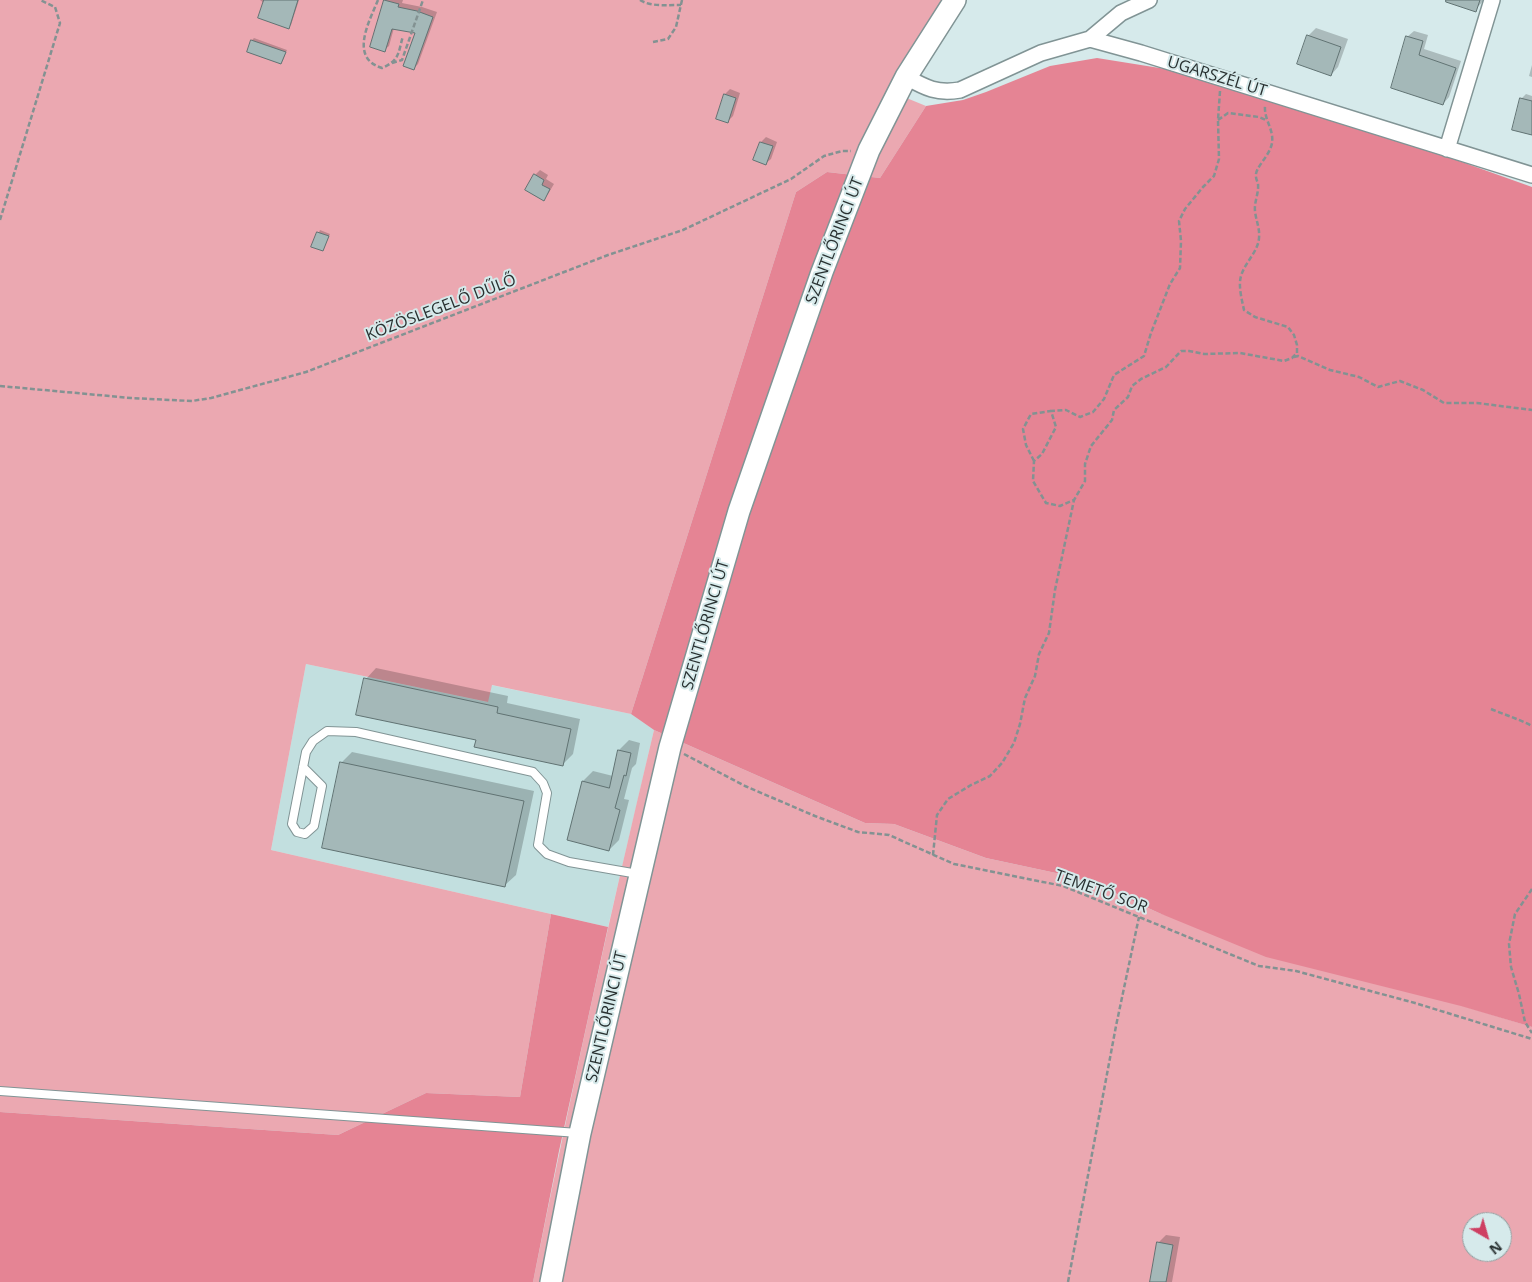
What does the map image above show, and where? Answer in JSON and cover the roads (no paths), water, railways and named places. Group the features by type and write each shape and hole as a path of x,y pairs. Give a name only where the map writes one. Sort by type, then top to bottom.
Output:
{"main road":[{"name":"SZENTLŐRINCI ÚT","path":"551,1282 580,1133 670,747 739,511 822,272 869,150 906,77 955,0"}],"street":[{"path":"906,77 928,89 947,92 960,90 1041,53 1090,39 1121,13 1149,0"},
{"path":"1448,149 1492,0"},
{"name":"UGARSZÉL ÚT","path":"1090,39 1141,53 1532,175"}],"lane":[{"path":"303,766 322,786 314,826 306,834 297,832 292,824 303,766 306,752 313,741 327,731 356,732 533,772 543,783 547,793 538,846 546,854 569,862 640,875"},
{"path":"0,1091 580,1133"}]}
